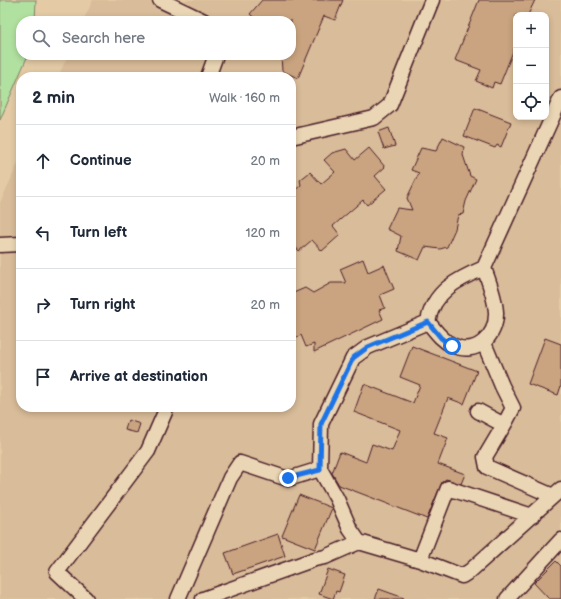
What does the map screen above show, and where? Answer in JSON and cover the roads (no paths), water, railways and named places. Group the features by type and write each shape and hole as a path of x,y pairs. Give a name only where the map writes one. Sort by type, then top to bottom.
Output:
{"lane":[{"path":"160,0 194,16"},
{"path":"296,136 374,118 390,106 432,0"},
{"path":"210,72 214,60"},
{"path":"428,322 432,307 438,297 448,286 463,277 484,268 561,98"},
{"path":"0,246 16,244"},
{"path":"428,322 441,338 452,346 466,348 479,346 488,340 494,329 496,313 493,295 484,268"},
{"path":"428,322 368,347 353,358 321,424 320,470 337,500 350,529 359,542 420,560 462,576 470,571 557,493 487,467 485,457 513,408 484,343"},
{"path":"478,411 504,425"},
{"path":"86,599 57,572 148,451 165,412"},
{"path":"178,599 230,478 240,463 288,478 320,470"},
{"path":"420,560 448,488 532,516"},
{"path":"507,599 561,540"},
{"path":"203,599 315,559 325,557 359,542"}]}
